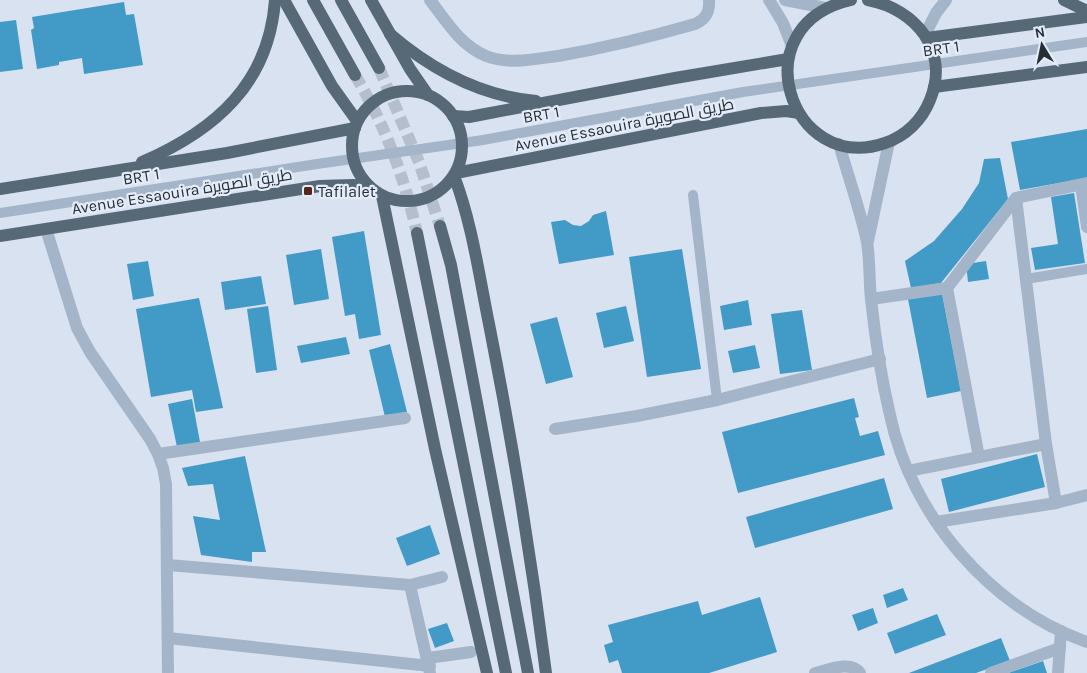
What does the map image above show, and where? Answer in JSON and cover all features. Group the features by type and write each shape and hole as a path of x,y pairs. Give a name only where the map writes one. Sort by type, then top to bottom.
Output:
{"main road":[{"path":"125,170 188,138 220,115 238,97 254,75 265,52 272,26 275,0"},
{"path":"284,0 332,86 356,124"},
{"path":"313,0 355,75"},
{"path":"341,0 379,68"},
{"path":"371,0 410,69 428,95"},
{"path":"851,0 826,8 805,24 792,46 788,59 788,85 790,95 799,113 821,135 839,144 869,147 889,142 905,133 919,120 926,110 934,87 935,63 926,37 917,24 906,14 879,1"},
{"path":"1064,0 1087,11"},
{"path":"926,37 1087,17"},
{"path":"390,34 427,63 466,83 508,97 551,103"},
{"name":"Avenue Essaouira طريق الصويرة","path":"454,116 469,117 788,59"},
{"path":"934,87 1087,67"},
{"path":"405,91 428,95 442,104 454,116 458,124 462,153 455,174 437,192 416,201 394,200 382,196 370,188 356,169 353,159 352,138 356,124 372,103 388,95 405,91"},
{"name":"Avenue Essaouira طريق الصويرة","path":"455,174 761,113 799,113"},
{"name":"Avenue Essaouira طريق الصويرة","path":"0,189 227,152 356,124"},
{"path":"455,174 465,208 505,407 534,582 546,673"},
{"name":"Avenue Essaouira طريق الصويرة","path":"0,236 320,186 353,185 370,188"},
{"path":"382,196 434,449 487,673"},
{"path":"440,226 450,265 528,673"},
{"path":"417,233 506,673"}],"street":[{"path":"430,0 463,42 486,56 512,61 524,61 623,43 695,24 708,14 709,0"},
{"path":"769,0 782,22 792,46"},
{"path":"785,0 826,8"},
{"path":"926,37 936,13 946,0"},
{"path":"867,244 889,142"},
{"path":"839,144 867,244 871,299 890,416 908,470 936,522 950,542 982,577 1019,607 1060,631 1087,642"},
{"path":"871,299 947,288 1016,198 1084,184 1087,227"},
{"path":"1016,198 1046,444 1056,503"},
{"path":"46,229 77,328 90,352 158,454 163,468 166,484 168,565 168,673"},
{"path":"947,288 979,457"},
{"path":"556,429 637,416 717,400 799,381 880,359"},
{"path":"158,454 405,418"},
{"path":"908,470 1046,444"},
{"path":"936,522 1056,503 1087,495"},
{"path":"168,565 410,585 442,577"},
{"path":"410,585 429,666"},
{"path":"1058,673 1060,631"},
{"path":"168,638 429,666 471,652"},
{"path":"991,673 1060,648"},
{"path":"815,673 849,666 855,667 860,673"}],"lane":[{"name":"BRT 1","path":"0,214 462,143 743,92 1087,42"},
{"path":"693,195 717,400"},
{"path":"1026,279 1087,269"}],"building":[{"path":"124,2 126,15 134,14 143,65 84,74 82,58 59,62 59,65 37,69 31,30 34,28 32,17"},
{"path":"16,20 23,69 0,72 0,22"},
{"path":"1087,129 1087,178 1020,190 1011,142"},
{"path":"1000,158 1008,199 941,283 911,288 905,261 934,241 962,209 979,183 984,159"},
{"path":"1074,193 1085,263 1035,270 1031,248 1058,244 1051,197"},
{"path":"606,211 614,255 559,264 551,222 565,220 573,225 581,226 589,221 593,215"},
{"path":"364,231 381,335 359,339 355,314 345,316 332,237"},
{"path":"321,249 329,299 294,305 286,255"},
{"path":"682,249 701,369 647,377 629,257"},
{"path":"148,261 154,296 133,300 127,264"},
{"path":"986,261 989,279 968,282 966,264"},
{"path":"261,276 266,304 225,310 221,282"},
{"path":"942,293 961,391 927,398 908,299"},
{"path":"199,298 223,408 196,412 192,390 151,397 136,309"},
{"path":"748,300 752,325 724,330 720,306"},
{"path":"268,306 277,370 256,373 247,309"},
{"path":"626,306 634,341 604,348 596,313"},
{"path":"802,310 812,370 780,374 771,314"},
{"path":"557,317 573,377 546,384 530,324"},
{"path":"346,337 350,354 301,363 297,346"},
{"path":"390,344 407,412 385,417 369,350"},
{"path":"755,345 760,368 733,373 728,351"},
{"path":"854,398 859,417 855,418 860,436 878,431 885,455 738,493 722,432"},
{"path":"192,399 200,442 177,447 168,404"},
{"path":"1037,454 1045,487 949,512 941,479"},
{"path":"245,456 266,552 252,552 252,562 201,555 193,516 220,520 213,484 188,486 182,468"},
{"path":"884,478 893,509 755,548 746,517"},
{"path":"430,525 440,554 407,566 396,538"},
{"path":"903,588 908,600 887,608 883,595"},
{"path":"760,597 777,652 709,673 622,673 618,660 609,663 604,645 613,642 608,625 698,601 702,615"},
{"path":"873,608 878,623 858,631 852,615"},
{"path":"937,614 946,635 895,654 887,633"},
{"path":"447,623 454,641 435,648 428,629"},
{"path":"1001,638 1010,661 976,673 909,673"},
{"path":"1043,661 1047,673 1008,673"}],"tunnel":[{"path":"379,68 419,162 440,226"},
{"path":"355,75 376,113 400,171 417,233"}],"place":[{"name":"Tafilalet","path":"308,191"}]}
